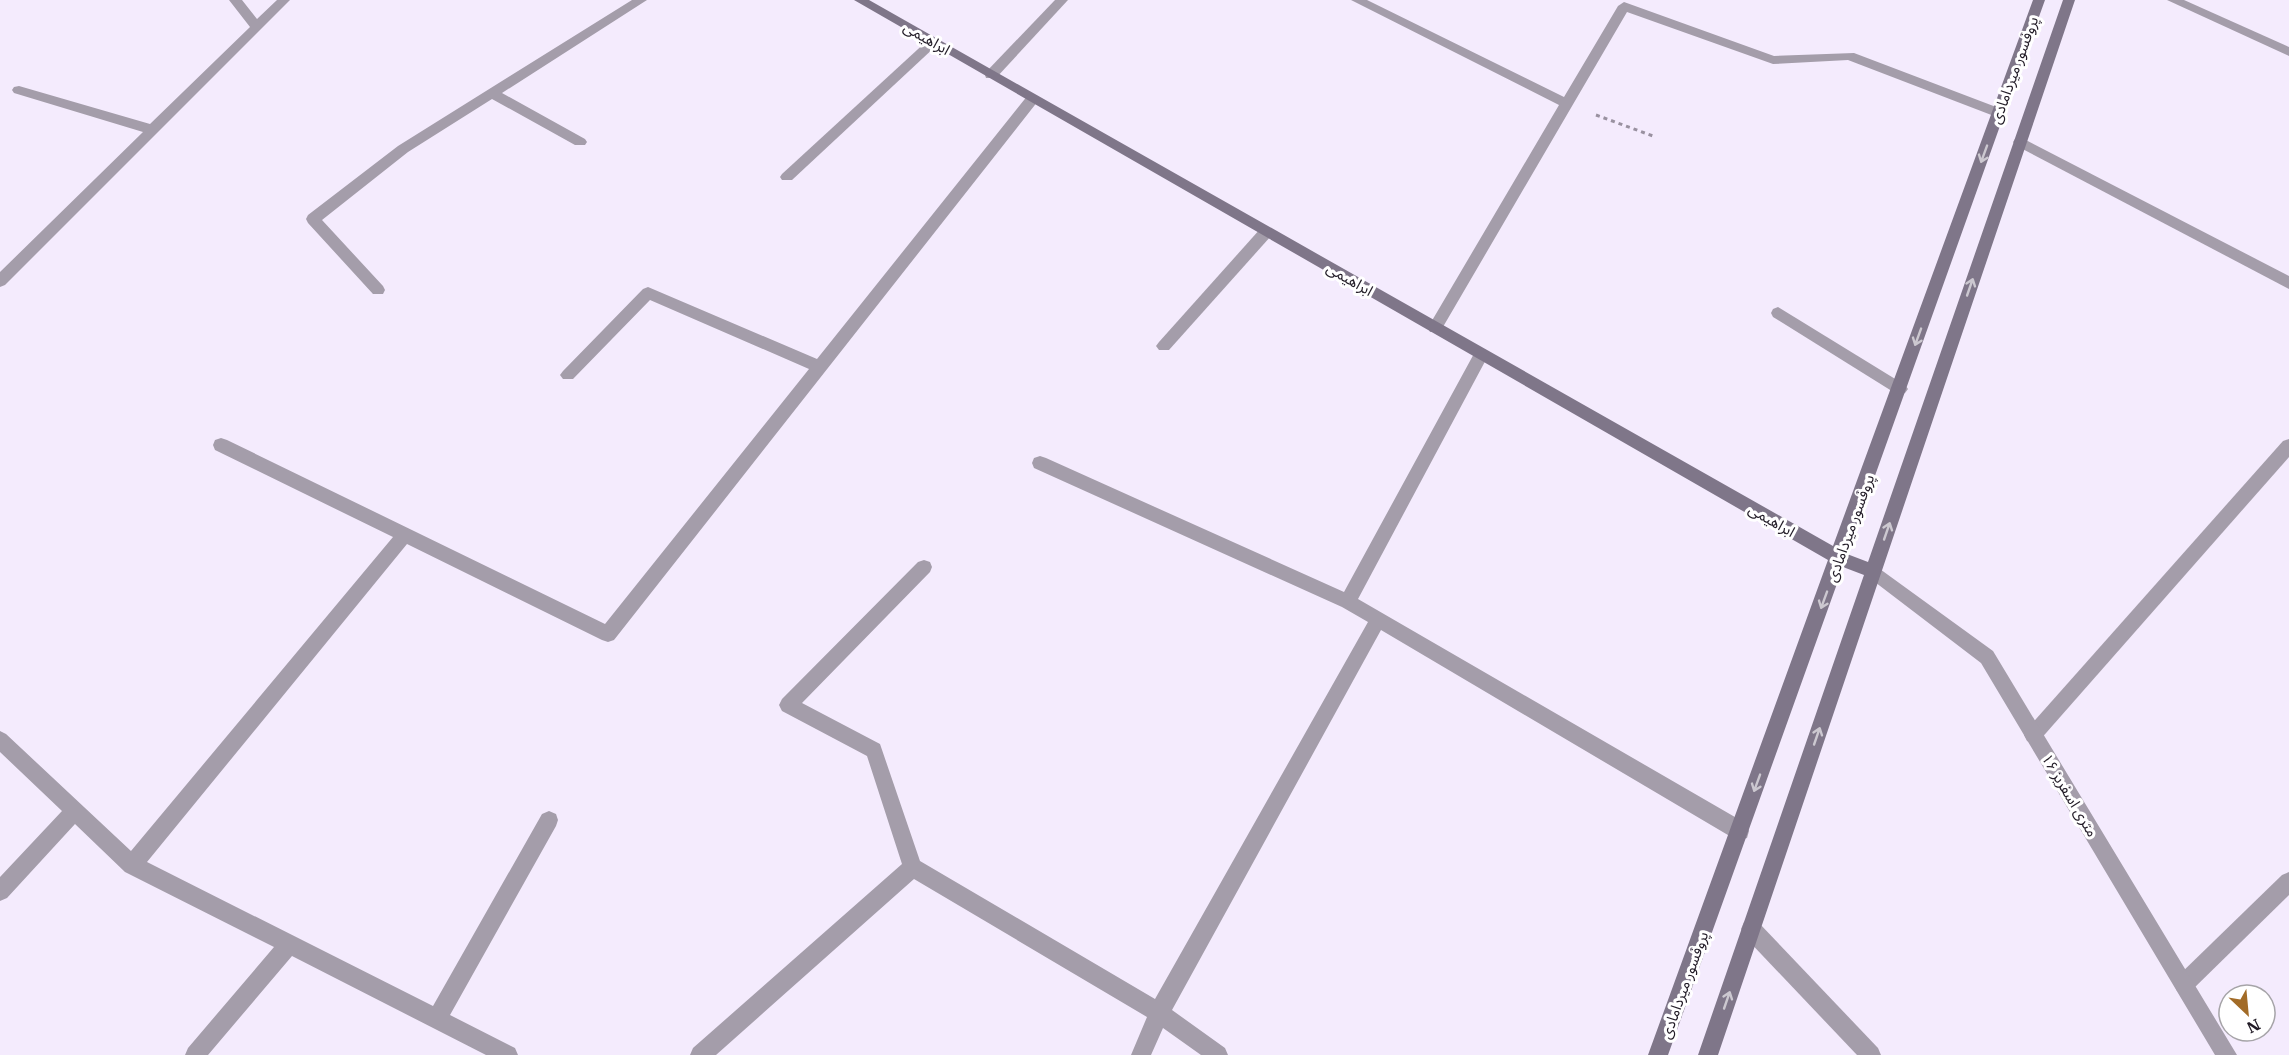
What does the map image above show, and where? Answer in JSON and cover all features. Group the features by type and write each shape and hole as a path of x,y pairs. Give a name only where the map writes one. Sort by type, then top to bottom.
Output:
{"main road":[{"name":"ابراهیمی","path":"860,0 1839,558 1873,571"},
{"name":"پروفسور میردامادی","path":"1659,1055 2039,0"},
{"name":"پروفسور میردامادی","path":"1708,1055 2069,0"}],"street":[{"path":"235,0 257,27"},
{"path":"0,281 284,0"},
{"path":"378,290 313,219 403,149 640,0"},
{"path":"991,75 1062,0"},
{"path":"1357,0 1567,104"},
{"path":"1611,0 1625,3 1773,60 1849,56 1998,113"},
{"path":"2173,0 2289,52"},
{"path":"1436,328 1625,3"},
{"path":"787,177 933,42"},
{"path":"19,90 153,130"},
{"path":"491,93 580,142"},
{"path":"221,445 608,634 1032,98"},
{"path":"2020,142 2289,283"},
{"path":"1164,346 1266,232"},
{"path":"568,375 648,293 819,367"},
{"path":"1778,313 1900,388"},
{"path":"1348,602 1481,354"},
{"path":"2033,735 2289,446"},
{"path":"1040,463 1348,602 1740,831"},
{"path":"132,865 404,535"},
{"path":"924,567 788,705 874,750 913,867 1160,1013 1218,1055"},
{"name":"۱۶ متری اسفریز","path":"1873,571 1987,657 2227,1055"},
{"path":"1141,1055 1160,1013 1378,620"},
{"path":"0,740 132,865 508,1055"},
{"path":"0,891 75,811"},
{"path":"437,1019 549,820"},
{"path":"700,1055 913,867"},
{"path":"2184,984 2289,882"},
{"path":"1751,929 1871,1055"},
{"path":"195,1055 289,944"}],"path":[{"path":"1567,104 1653,136"}]}
